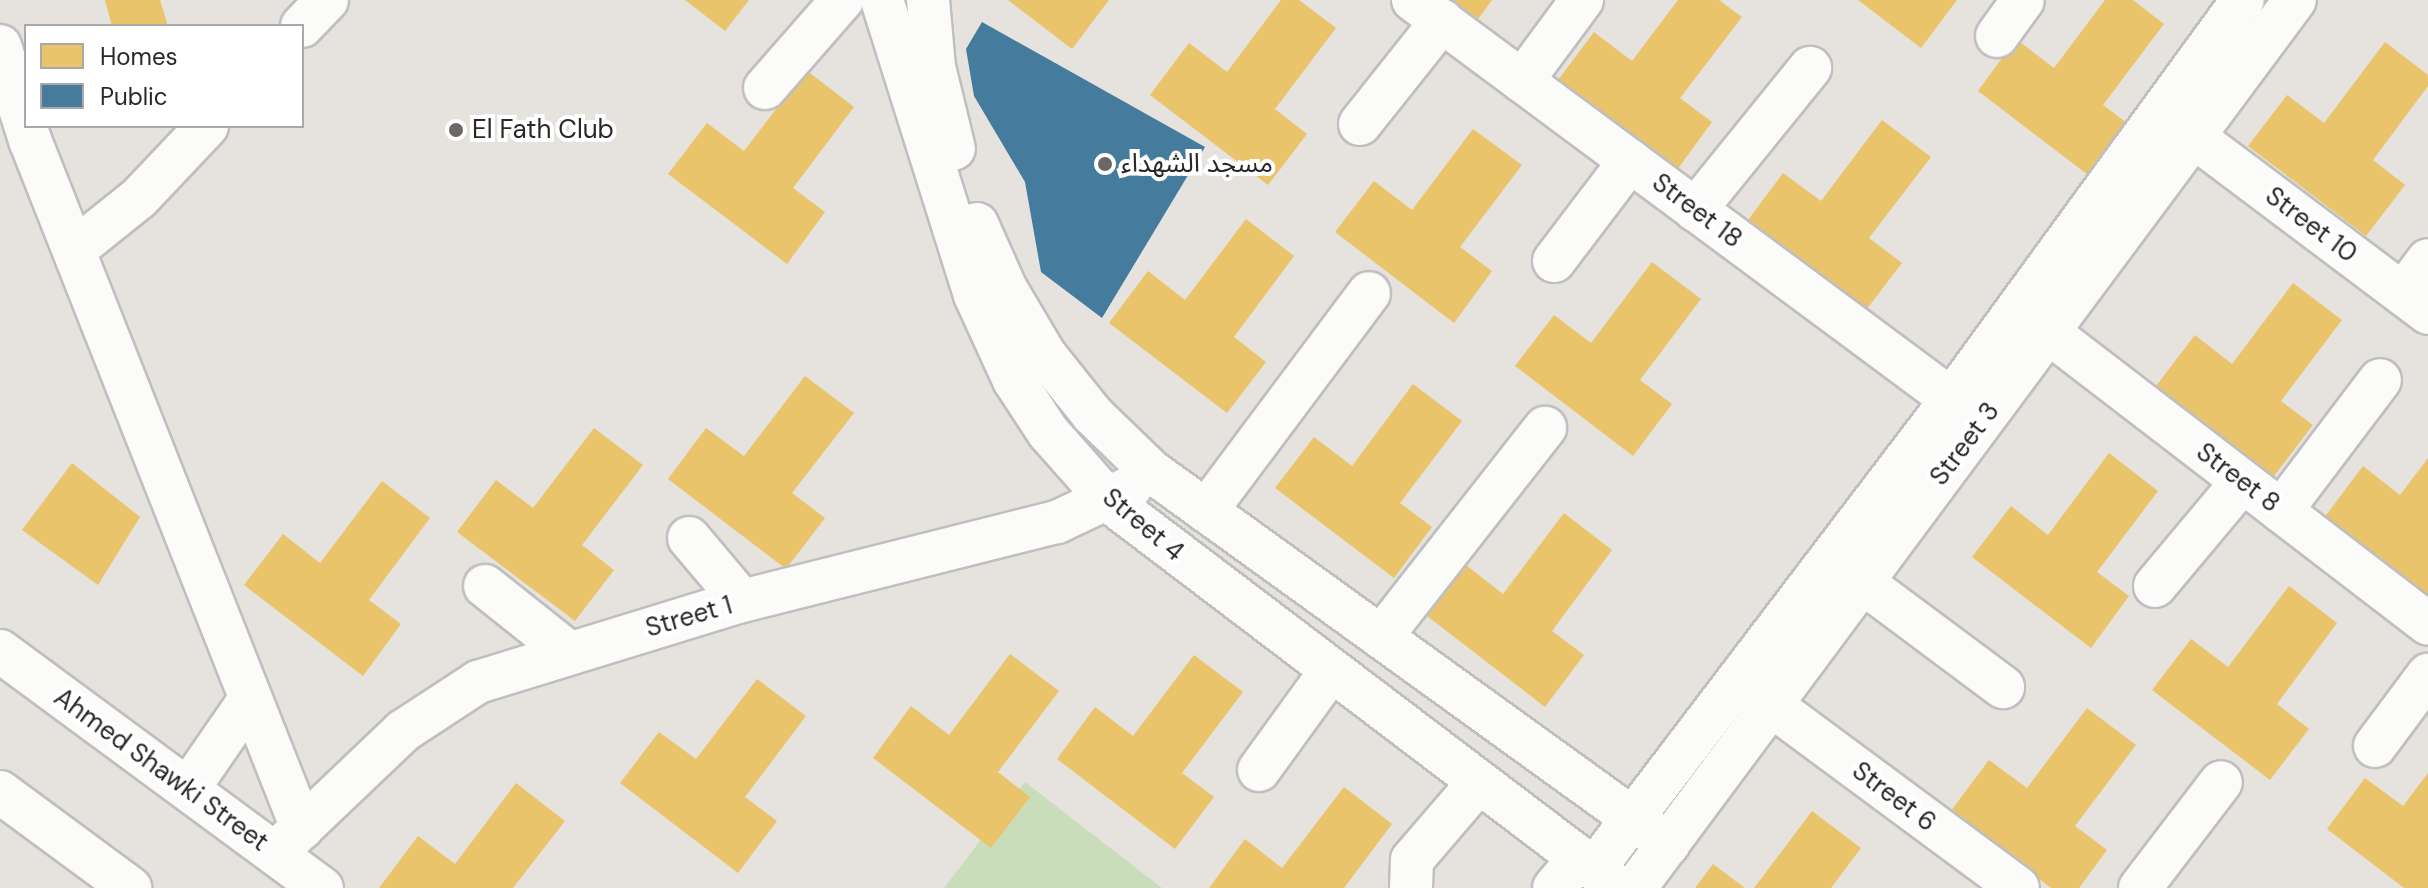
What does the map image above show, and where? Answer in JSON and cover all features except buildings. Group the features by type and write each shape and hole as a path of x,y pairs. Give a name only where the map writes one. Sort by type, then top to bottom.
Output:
{"street":[{"path":"765,88 842,0"},
{"name":"Street 4","path":"882,0 965,226 1014,380 1048,432 1109,501 1478,783 1586,876"},
{"name":"Street 4","path":"928,0 934,67 965,226 1045,355 1093,415 1151,471 1668,844"},
{"path":"1522,81 1582,0"},
{"path":"1997,36 2023,0"},
{"name":"Street 3","path":"1635,888 1771,705 1812,616 1862,582 1966,411 2243,0"},
{"name":"Street 3","path":"1586,876 1633,818 1812,616 1966,411 2048,332 2194,137 2274,7"},
{"path":"1360,124 1428,11"},
{"name":"Street 18","path":"1428,11 1966,411"},
{"path":"0,46 24,112"},
{"path":"1695,210 1810,68"},
{"path":"30,128 74,250 250,699 288,841"},
{"path":"74,250 139,198 205,128"},
{"name":"Street 10","path":"2194,137 2415,303"},
{"path":"1554,261 1630,161"},
{"path":"2415,303 2428,260"},
{"path":"1206,511 1369,293"},
{"name":"Street 8","path":"2048,332 2428,624"},
{"path":"2281,511 2380,380"},
{"path":"1381,637 1545,428"},
{"name":"Street 1","path":"288,841 438,703 478,682 742,601 1057,522 1109,501 1151,471"},
{"path":"2155,586 2242,482"},
{"path":"689,538 742,601"},
{"path":"1862,582 2003,687"},
{"path":"485,586 568,652"},
{"name":"Ahmed Shawki Street","path":"0,651 188,789 288,841 322,888"},
{"path":"1259,770 1330,672"},
{"path":"2375,746 2428,675"},
{"path":"188,789 250,699"},
{"name":"Street 6","path":"1771,705 2018,888"},
{"path":"2140,888 2221,782"},
{"path":"1411,888 1412,860 1478,783"},
{"path":"0,792 130,888"}],"green space":[{"path":"1025,782 1162,888 944,888"}],"place":[{"name":"El Fath Club","path":"456,130"},
{"name":"مسجد الشهداء","path":"1105,164"}]}
